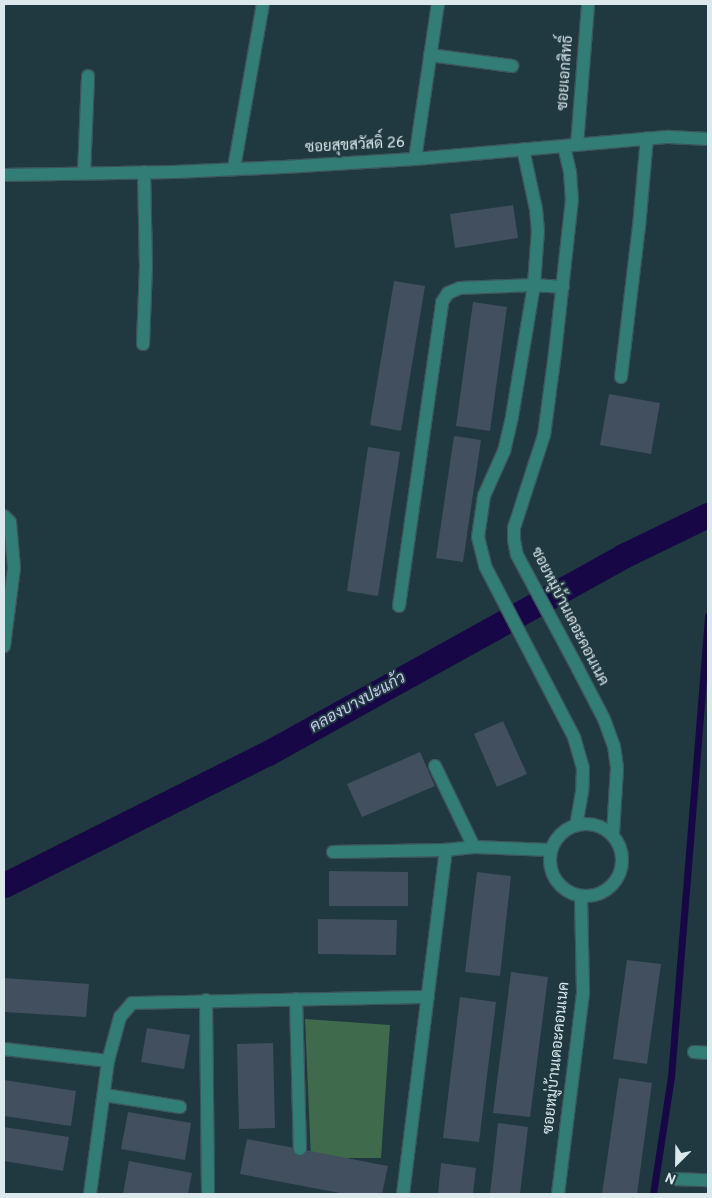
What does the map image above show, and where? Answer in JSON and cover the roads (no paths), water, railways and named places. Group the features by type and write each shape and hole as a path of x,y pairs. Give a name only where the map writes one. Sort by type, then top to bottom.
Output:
{"street":[{"path":"234,168 263,4"},
{"path":"415,159 438,4"},
{"name":"ซอยเอกสิทธิ์","path":"570,145 588,4"},
{"path":"430,54 512,66"},
{"path":"84,173 88,76"},
{"path":"621,377 639,227 647,138"},
{"name":"ซอยสุขสวัสดิ์ 26","path":"4,175 144,172 415,159 647,138 708,139"},
{"name":"ซอยหมู่บ้านเดอะคอนเนค","path":"558,1194 583,992 581,896 596,895 610,888 619,876 623,862 621,847 613,834 617,768 614,746 604,720 517,555 514,528 544,435 564,287 572,199 570,145"},
{"path":"522,149 538,230 534,285 512,417 504,451 484,496 479,519 478,536 485,566 574,737 583,768 582,792 576,825"},
{"path":"143,344 146,267 144,172"},
{"path":"399,606 442,302 448,293 460,288 534,285 564,287"},
{"path":"4,516 10,522 14,568 4,646"},
{"path":"435,766 474,847"},
{"path":"581,896 570,892 560,884 553,874 550,862 551,850 558,836 576,825 594,825 613,834"},
{"path":"333,852 446,850 474,847 551,850"},
{"path":"402,1194 446,850"},
{"path":"90,1194 105,1095 108,1061 120,1017 132,1003 428,997"},
{"path":"296,999 300,1149"},
{"path":"206,1000 208,1194"},
{"path":"4,1049 108,1061"},
{"path":"694,1052 708,1053"},
{"path":"105,1095 180,1107"},
{"path":"674,1179 708,1180"}],"waterway":[{"name":"คลองบางปะแก้ว","path":"4,885 268,753 623,556 708,515"},
{"path":"653,1194 671,1077 708,615"}]}
